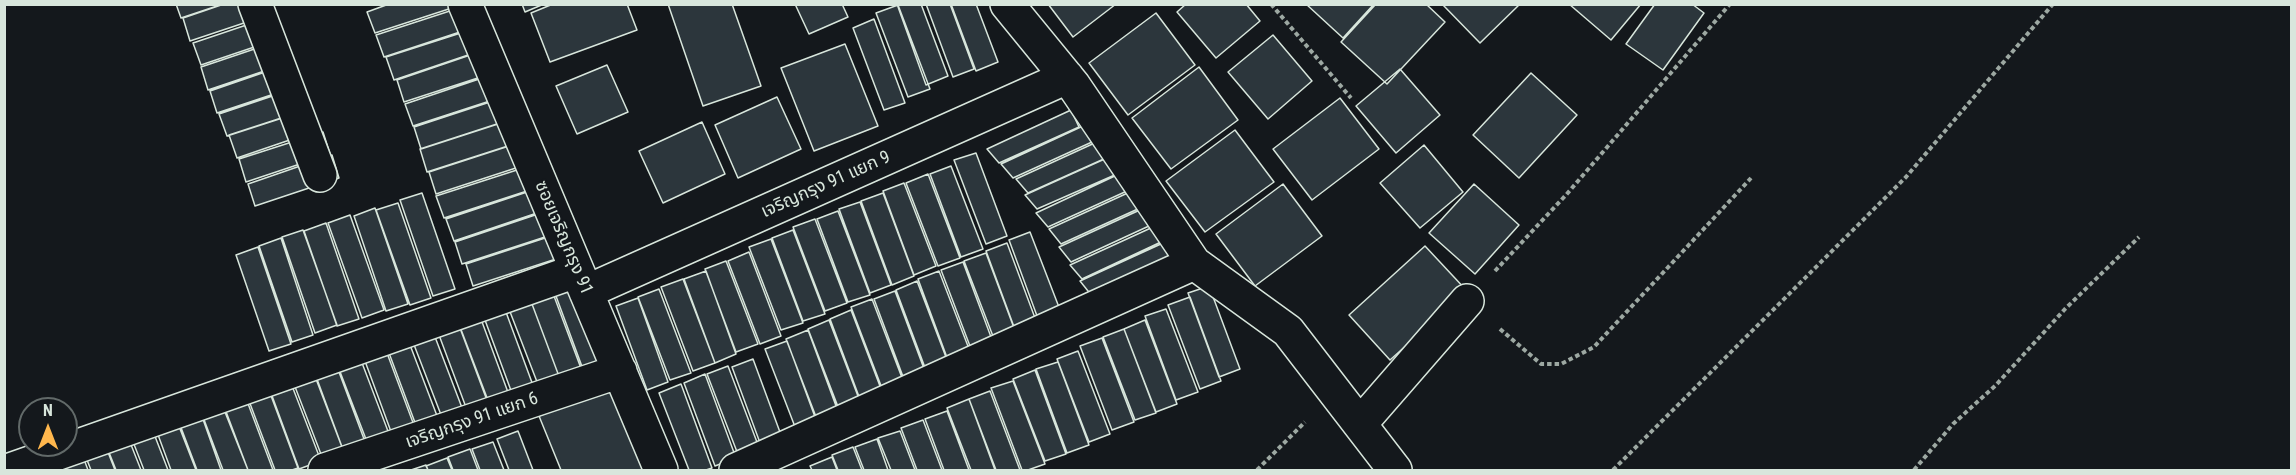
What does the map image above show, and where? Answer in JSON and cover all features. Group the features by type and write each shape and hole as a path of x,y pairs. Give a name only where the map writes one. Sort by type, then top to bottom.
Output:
{"street":[{"name":"ซอยเจริญกรุง 91","path":"465,4 661,471"},
{"path":"1007,4 1067,77 1194,263 1288,331 1395,471"},
{"path":"262,7 320,175"},
{"name":"เจริญกรุง 91 แยก 9","path":"10,471 581,281 1067,77"},
{"path":"736,471 1194,263"},
{"path":"1360,424 1467,300"},
{"name":"เจริญกรุง 91 แยก 6","path":"325,471 620,371"}],"path":[{"path":"1271,4 1352,98"},
{"path":"1730,4 1566,195 1467,300 1541,364 1561,364 1594,347 1751,178"},
{"path":"1612,471 1906,177 2053,4"},
{"path":"1914,471 1953,424 1996,385 2065,309 2139,237"},
{"path":"1257,471 1335,392"}],"building":[{"path":"176,4 223,4 181,18"},
{"path":"224,4 271,4 274,13 190,41 183,18"},
{"path":"389,4 458,4 458,6 375,33 367,12"},
{"path":"522,4 544,4 525,12"},
{"path":"553,4 627,4 637,30 550,62 531,13"},
{"path":"668,4 732,4 761,86 703,106"},
{"path":"795,4 842,4 848,17 809,34"},
{"path":"897,4 921,4 948,76 926,85"},
{"path":"926,4 950,4 974,69 953,77"},
{"path":"951,4 976,4 998,62 976,71"},
{"path":"1048,4 1116,4 1073,37"},
{"path":"1186,4 1246,4 1260,21 1216,58 1177,12"},
{"path":"1306,4 1374,4 1343,38"},
{"path":"1376,4 1426,4 1445,22 1387,84 1341,42"},
{"path":"1442,4 1520,4 1480,43"},
{"path":"1569,4 1641,4 1611,40"},
{"path":"1655,4 1692,4 1704,13 1663,70 1626,44"},
{"path":"898,5 930,89 908,97 876,13"},
{"path":"459,8 466,30 384,57 376,35"},
{"path":"1156,13 1195,65 1128,115 1089,63"},
{"path":"276,15 284,37 201,65 193,43"},
{"path":"874,19 905,103 884,110 853,28"},
{"path":"470,30 477,52 394,80 386,57"},
{"path":"1273,35 1312,81 1268,119 1228,72"},
{"path":"284,39 291,62 208,90 201,67"},
{"path":"845,44 878,126 814,151 781,68"},
{"path":"479,52 487,75 404,102 397,80"},
{"path":"294,62 301,85 217,113 210,91"},
{"path":"607,65 628,112 577,134 556,86"},
{"path":"1199,67 1238,120 1171,169 1132,118"},
{"path":"1400,69 1440,115 1396,153 1356,106"},
{"path":"1531,73 1577,115 1519,178 1473,135"},
{"path":"488,76 496,99 413,126 405,104"},
{"path":"302,86 310,109 227,136 219,114"},
{"path":"777,97 801,149 738,178 715,125"},
{"path":"1340,98 1379,149 1312,200 1273,149"},
{"path":"496,100 504,122 421,149 414,127"},
{"path":"312,108 319,130 237,158 229,135"},
{"path":"1071,110 1079,127 999,163 987,149"},
{"path":"503,122 511,145 427,172 420,149"},
{"path":"702,122 725,174 663,203 639,151"},
{"path":"1085,125 1092,142 1013,178 1001,164"},
{"path":"1235,130 1274,182 1205,232 1166,181"},
{"path":"323,132 330,154 246,182 239,159"},
{"path":"1099,141 1106,158 1028,193 1016,179"},
{"path":"512,145 519,167 436,194 429,172"},
{"path":"1424,145 1463,192 1420,228 1380,183"},
{"path":"976,153 1007,236 986,244 954,160"},
{"path":"332,155 339,178 255,206 248,184"},
{"path":"1109,157 1117,174 1037,209 1025,195"},
{"path":"951,166 983,249 961,257 930,174"},
{"path":"520,169 527,191 444,218 436,196"},
{"path":"928,174 960,258 938,266 906,183"},
{"path":"1119,174 1127,191 1048,227 1036,213"},
{"path":"904,183 936,266 914,275 883,191"},
{"path":"1283,184 1322,236 1255,286 1216,234"},
{"path":"1474,184 1519,225 1475,274 1429,233"},
{"path":"530,191 537,213 454,241 446,219"},
{"path":"1132,191 1140,208 1061,244 1049,229"},
{"path":"422,193 455,289 433,296 400,200"},
{"path":"883,193 914,276 892,285 861,201"},
{"path":"860,202 891,285 870,293 839,209"},
{"path":"398,203 431,298 410,305 376,210"},
{"path":"375,208 408,304 386,311 354,216"},
{"path":"1142,209 1149,226 1071,262 1059,247"},
{"path":"838,211 870,295 848,302 817,219"},
{"path":"538,214 545,237 462,264 455,242"},
{"path":"350,215 384,310 362,318 328,223"},
{"path":"815,219 847,303 825,311 793,227"},
{"path":"326,223 359,319 337,326 304,231"},
{"path":"1153,227 1161,242 1082,279 1070,265"},
{"path":"303,230 337,325 315,333 282,237"},
{"path":"793,230 825,314 803,321 772,238"},
{"path":"1030,232 1062,315 1040,324 1009,240"},
{"path":"548,237 556,259 473,286 466,264"},
{"path":"281,238 313,335 292,342 259,246"},
{"path":"771,239 803,323 781,330 749,247"},
{"path":"1007,243 1038,326 1017,335 986,251"},
{"path":"1163,243 1171,260 1092,296 1080,281"},
{"path":"1425,246 1467,291 1390,360 1349,315"},
{"path":"258,247 291,344 269,351 236,255"},
{"path":"749,252 781,336 760,344 728,261"},
{"path":"986,253 1017,336 996,344 964,261"},
{"path":"726,261 758,344 736,352 705,269"},
{"path":"963,262 994,345 973,354 941,270"},
{"path":"706,271 736,354 715,363 684,279"},
{"path":"939,271 971,354 949,363 918,279"},
{"path":"683,279 715,363 693,371 661,287"},
{"path":"574,280 606,364 584,372 553,288"},
{"path":"917,281 949,365 927,373 896,290"},
{"path":"1209,286 1240,369 1219,377 1188,293"},
{"path":"551,288 582,371 560,379 529,296"},
{"path":"659,289 691,373 670,380 638,297"},
{"path":"895,291 926,374 905,382 874,299"},
{"path":"529,296 560,379 539,387 507,304"},
{"path":"1190,297 1221,381 1200,389 1168,305"},
{"path":"638,298 668,382 647,390 616,306"},
{"path":"872,299 904,383 883,391 851,307"},
{"path":"503,304 534,388 513,396 482,312"},
{"path":"1166,309 1198,392 1176,400 1145,316"},
{"path":"851,310 883,394 861,402 830,319"},
{"path":"478,311 509,395 488,403 457,320"},
{"path":"457,319 489,403 467,410 436,327"},
{"path":"829,320 861,404 840,412 808,329"},
{"path":"1145,320 1177,404 1156,412 1124,329"},
{"path":"432,329 464,413 443,420 411,337"},
{"path":"1124,329 1156,413 1135,420 1103,337"},
{"path":"808,330 839,414 818,422 786,339"},
{"path":"407,337 439,421 417,428 386,345"},
{"path":"1102,338 1134,422 1112,430 1080,346"},
{"path":"787,341 818,425 797,432 765,349"},
{"path":"384,345 415,428 393,437 362,353"},
{"path":"1078,351 1110,434 1089,442 1057,359"},
{"path":"359,355 391,439 369,447 337,364"},
{"path":"753,359 784,443 763,451 732,367"},
{"path":"1058,362 1089,445 1067,453 1036,369"},
{"path":"336,364 367,447 345,455 314,371"},
{"path":"728,366 760,450 739,457 707,374"},
{"path":"1035,370 1066,454 1045,461 1013,379"},
{"path":"313,371 345,455 324,462 292,379"},
{"path":"705,374 736,458 715,466 684,383"},
{"path":"289,378 321,461 299,469 268,385"},
{"path":"1013,381 1045,464 1028,470 1022,470 991,388"},
{"path":"623,383 658,470 561,470 539,416"},
{"path":"681,384 712,468 706,470 689,470 659,393"},
{"path":"267,385 298,468 292,470 275,470 246,393"},
{"path":"990,391 1020,470 996,470 969,399"},
{"path":"244,393 273,470 248,470 222,401"},
{"path":"969,399 995,470 971,470 947,408"},
{"path":"221,402 248,470 223,470 200,409"},
{"path":"199,408 221,470 197,470 177,417"},
{"path":"947,411 969,470 944,470 925,419"},
{"path":"175,416 196,470 171,470 154,424"},
{"path":"923,420 942,470 917,470 901,428"},
{"path":"151,426 168,470 144,470 130,434"},
{"path":"518,431 533,470 509,470 497,439"},
{"path":"900,431 915,470 891,470 878,438"},
{"path":"126,432 141,470 116,470 104,440"},
{"path":"877,439 888,470 864,470 855,447"},
{"path":"104,442 115,470 91,470 83,450"},
{"path":"493,442 504,470 480,470 472,449"},
{"path":"853,447 862,470 838,470 832,455"},
{"path":"470,449 478,470 453,470 448,457"},
{"path":"82,454 88,470 63,470 60,461"},
{"path":"832,457 837,470 812,470 810,466"},
{"path":"447,458 452,470 428,470 426,466"},
{"path":"426,465 428,470 411,470"}]}
